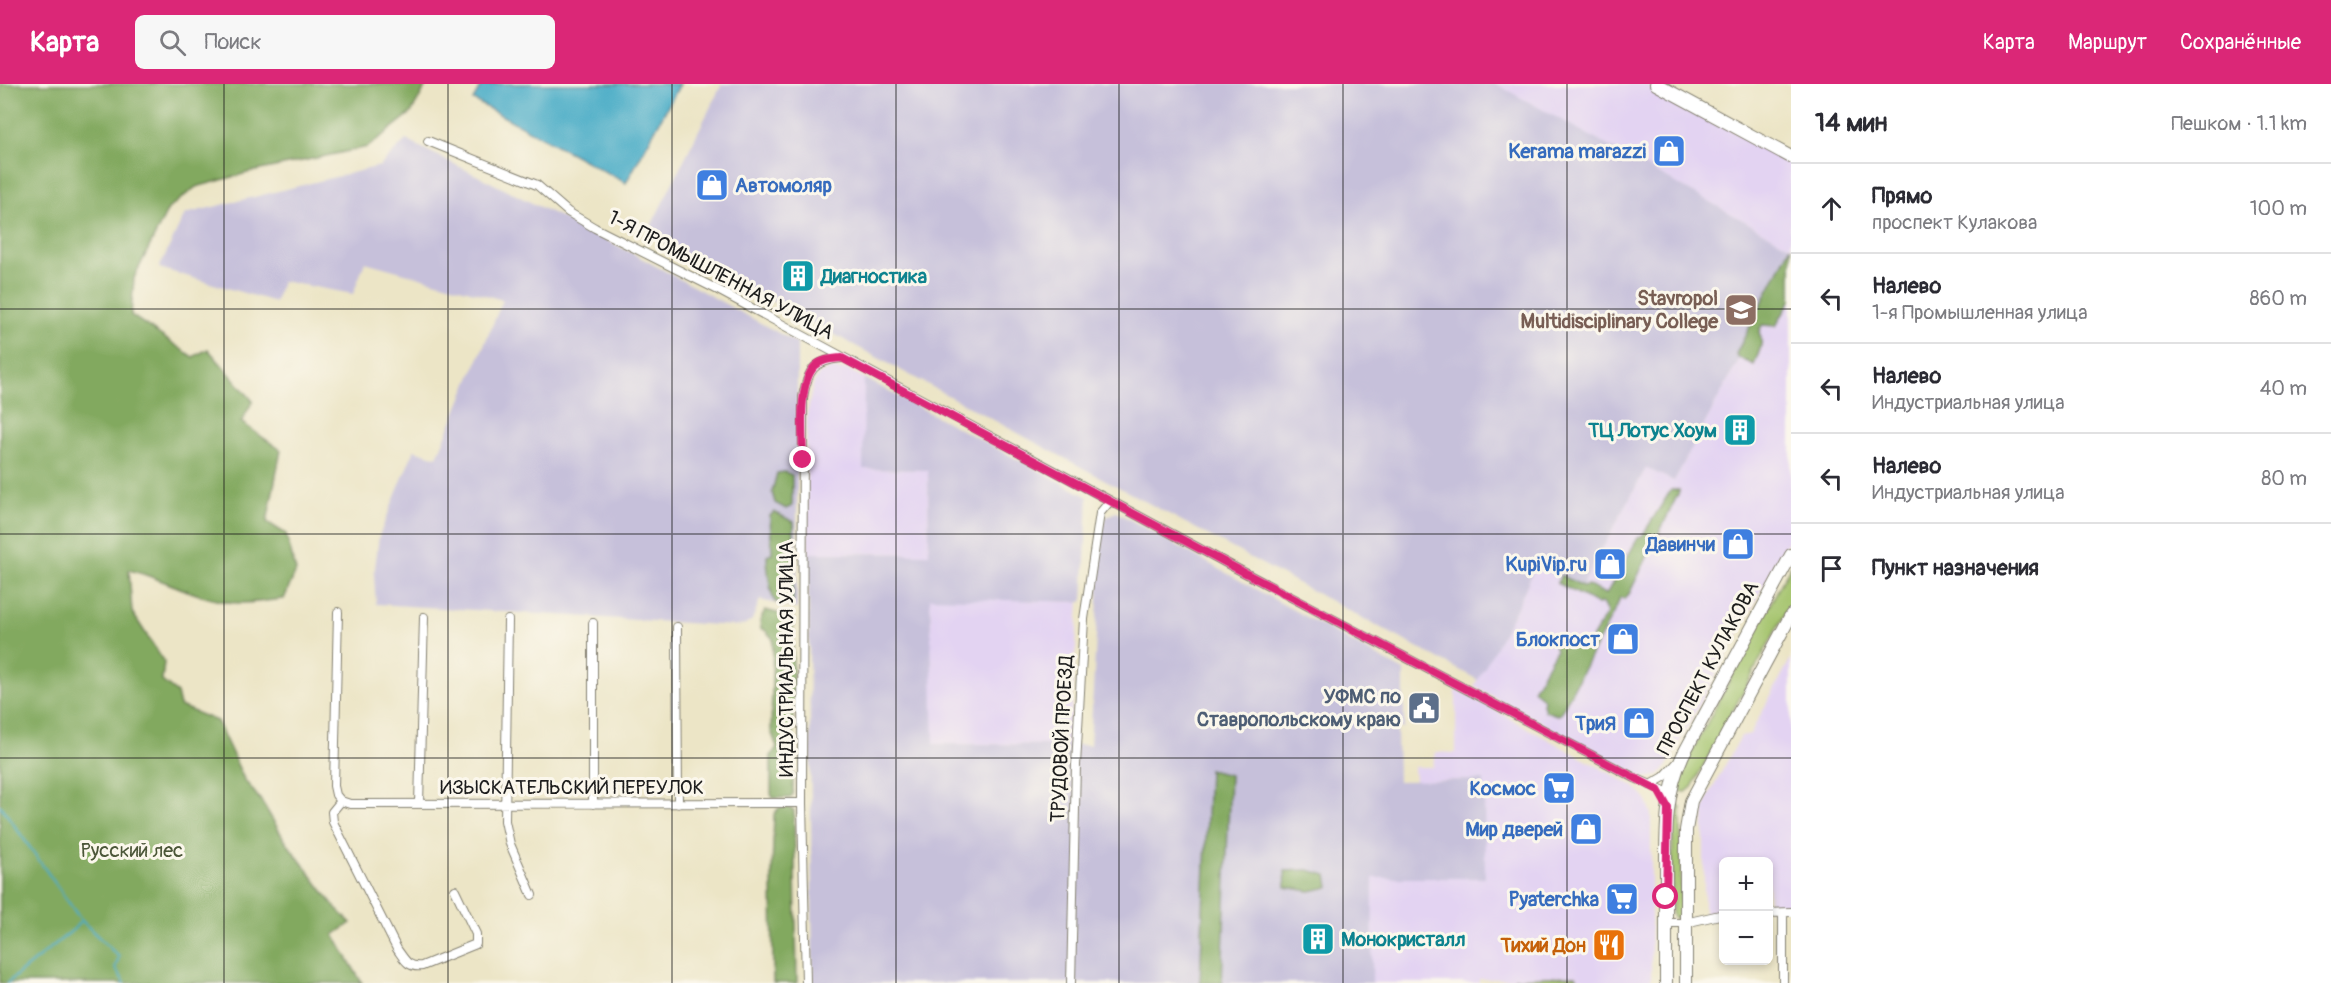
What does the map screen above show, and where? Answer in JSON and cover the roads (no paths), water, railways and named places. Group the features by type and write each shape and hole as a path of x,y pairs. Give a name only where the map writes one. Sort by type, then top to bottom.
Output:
{"main road":[{"path":"1656,84 1791,157"},
{"name":"ПРОСПЕКТ КУЛАКОВА","path":"1666,983 1668,808 1659,789 1675,771 1791,555"},
{"path":"1686,983 1686,830 1691,801 1791,615"},
{"path":"1659,789 1691,801"}],"street":[{"name":"1-Я ПРОМЫШЛЕННАЯ УЛИЦА","path":"428,141 537,185 568,212 596,228 718,290 1110,501 1659,789"},
{"name":"ИНДУСТРИАЛЬНАЯ УЛИЦА","path":"806,983 802,803 803,397 807,378 815,366 825,360 842,358"},
{"name":"ТРУДОВОЙ ПРОЕЗД","path":"1071,983 1076,765 1085,612 1100,513 1110,501"},
{"path":"338,612 334,786 336,795 341,801 332,812 333,822 397,949 408,964 415,967 422,966 476,944 476,934 455,890"},
{"path":"419,804 424,617"},
{"path":"508,620 506,831 532,895"},
{"path":"592,804 593,623"},
{"path":"677,627 678,804"},
{"path":"1659,789 1664,777 1683,755"},
{"path":"1635,778 1654,780 1664,777"},
{"name":"ИЗЫСКАТЕЛЬСКИЙ ПЕРЕУЛОК","path":"341,801 350,804 802,803"},
{"path":"1783,983 1787,952 1787,913"},
{"path":"1666,923 1685,923 1719,915"}],"water":[{"path":"482,84 680,84 626,183 473,100"}],"waterway":[{"path":"0,805 81,920 119,957 115,968 125,983"},
{"path":"7,983 74,929 81,920"}],"place":[{"name":"Kerama marazzi","path":"1669,151"},
{"name":"Автомоляр","path":"712,185"},
{"name":"Диагностика","path":"798,276"},
{"name":"Stavropol Multidisciplinary College","path":"1741,310"},
{"name":"ТЦ Лотус Хоум","path":"1740,430"},
{"name":"Давинчи","path":"1738,544"},
{"name":"KupiVip.ru","path":"1610,564"},
{"name":"Блокпост","path":"1623,639"},
{"name":"УФМС по Ставропольскому краю","path":"1424,708"},
{"name":"ТриЯ","path":"1639,723"},
{"name":"Космос","path":"1559,788"},
{"name":"Мир дверей","path":"1586,829"},
{"name":"Pyaterchka","path":"1622,899"},
{"name":"Монокристалл","path":"1318,939"},
{"name":"Тихий Дон","path":"1609,945"}],"park label":[{"name":"Русский лес","path":"132,850"}]}
